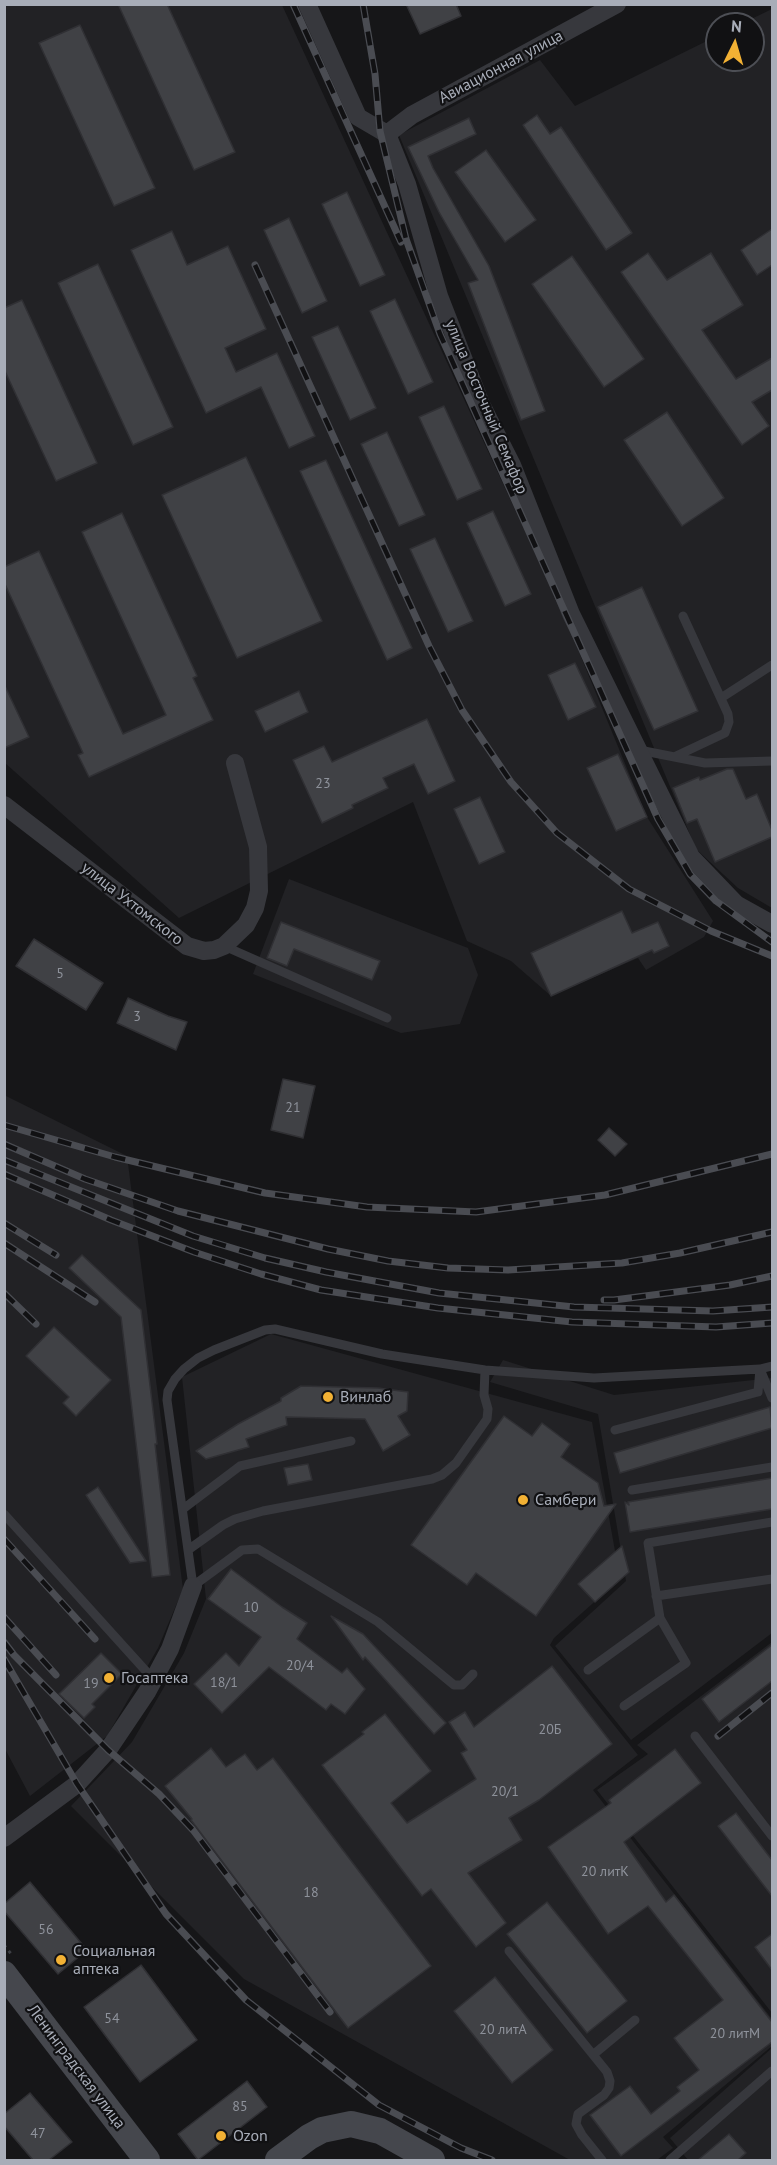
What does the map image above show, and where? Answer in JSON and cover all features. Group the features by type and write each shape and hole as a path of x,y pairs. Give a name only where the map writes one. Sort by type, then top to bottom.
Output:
{"main road":[{"name":"Ленинградская улица","path":"4,1974 147,2160"},
{"path":"278,2160 321,2130 351,2124 368,2126 380,2131 432,2160"}],"street":[{"path":"308,4 358,117 387,134"},
{"name":"Авиационная улица","path":"387,134 412,115 618,4"},
{"name":"улица Восточный Семафор","path":"387,134 407,184 439,297 481,404 512,465 571,614 691,857 736,904 772,924"},
{"path":"224,946 246,925 255,908 259,891 258,847 235,763"},
{"name":"улица Ухтомского","path":"4,805 187,946 204,951 224,946"},
{"path":"4,1838 77,1784 108,1749 154,1680 170,1649 193,1586"}],"lane":[{"path":"674,757 725,733 729,722 721,698 683,616"},
{"path":"721,698 772,665"},
{"path":"639,750 705,763 772,761"},
{"path":"224,946 387,1018"},
{"path":"473,1674 462,1685 454,1685 378,1622 258,1549 242,1550 193,1586 167,1400 168,1391 175,1378 198,1358 214,1350 265,1330 275,1329 382,1354 485,1370 594,1378 760,1369 772,1366"},
{"path":"760,1369 772,1398"},
{"path":"615,1430 758,1392 760,1369"},
{"path":"188,1550 235,1519 263,1511 432,1479 442,1475 456,1463 487,1419 488,1409 484,1395 485,1370"},
{"path":"183,1509 240,1466 351,1441"},
{"path":"632,1490 772,1467"},
{"path":"4,1514 154,1680"},
{"path":"624,1706 686,1662 660,1618 648,1543 772,1522"},
{"path":"656,1596 772,1579"},
{"path":"588,1670 660,1618"},
{"path":"695,1736 772,1836"},
{"path":"509,1950 607,2072 610,2081 609,2088 604,2095 578,2114 576,2124 602,2160"},
{"path":"594,2054 635,2020"},
{"path":"670,2160 772,2071"}],"shaded area":[{"path":"5,5 282,5 565,618 647,817 713,921 704,937 646,970 638,958 551,996 511,961 467,941 413,802 179,918 5,763"},
{"path":"772,9 772,908 738,888 696,849 399,135 540,60 575,106 705,42 705,72 765,72 765,12"},
{"path":"289,879 468,948 478,975 460,1024 401,1033 253,974"},
{"path":"4,1095 127,1156 183,1589 158,1648 107,1736 30,1796 4,1747"},
{"path":"271,1334 592,1422 620,1579 554,1638 550,1645 638,1755 593,1790 772,2019 772,2046 663,2137 673,2148 657,2160 570,2160 244,1979 71,1806 132,1742 184,1653 206,1599 182,1377"},
{"path":"503,1360 614,1395 772,1378 772,1633 631,1740 555,1646 626,1581 598,1414 490,1382"},
{"path":"772,1642 772,2013 597,1790 648,1754 637,1745"},
{"path":"772,2048 772,2160 688,2160 670,2138"}],"building":[{"path":"118,4 167,4 235,152 194,170"},
{"path":"406,4 456,4 461,16 420,34"},
{"path":"80,25 155,188 114,206 39,43"},
{"path":"537,115 550,134 561,127 632,233 606,250 523,125"},
{"path":"469,118 476,134 428,156 489,266 545,411 521,420 468,283 478,280 439,212 408,147"},
{"path":"486,150 536,220 505,242 455,172"},
{"path":"347,192 385,275 360,286 322,204"},
{"path":"289,218 327,301 302,313 264,230"},
{"path":"772,229 772,265 757,275 741,250"},
{"path":"172,231 187,265 228,246 266,329 225,348 236,372 277,353 315,436 289,448 261,387 206,413 131,250"},
{"path":"648,253 667,280 711,253 743,305 702,330 736,379 772,358 772,390 752,402 769,426 742,445 621,272"},
{"path":"572,256 644,359 604,387 532,284"},
{"path":"98,264 173,427 133,445 58,283"},
{"path":"395,299 433,382 408,394 370,311"},
{"path":"22,300 97,463 56,481 4,369 4,308"},
{"path":"338,326 376,408 350,420 312,337"},
{"path":"444,406 482,489 457,500 419,417"},
{"path":"667,412 724,498 682,526 624,440"},
{"path":"387,432 425,515 399,526 361,444"},
{"path":"246,457 322,621 237,658 162,495"},
{"path":"326,460 412,648 387,660 300,471"},
{"path":"493,511 531,594 505,606 467,523"},
{"path":"122,513 197,676 193,678 213,720 89,777 78,755 83,753 4,582 4,567 39,551 123,734 166,715 82,532"},
{"path":"435,538 473,621 448,632 410,549"},
{"path":"642,587 698,711 654,730 598,607"},
{"path":"575,663 596,707 568,720 548,675"},
{"path":"4,684 29,737 4,748"},
{"path":"299,691 308,712 265,732 255,711"},
{"path":"427,719 455,781 428,794 414,764 383,778 388,788 352,805 353,808 322,823 293,760 324,746 332,762"},
{"path":"618,754 647,817 616,831 587,768"},
{"path":"727,769 733,769 746,799 757,794 772,830 772,837 715,862 697,819 687,823 673,788"},
{"path":"480,797 505,852 479,864 454,809"},
{"path":"622,911 632,933 658,922 669,946 654,953 652,950 551,996 531,953"},
{"path":"281,922 380,961 372,980 294,949 287,966 267,958"},
{"path":"34,939 103,983 86,1010 16,966"},
{"path":"128,998 187,1022 176,1050 117,1023"},
{"path":"283,1079 315,1086 303,1138 271,1130"},
{"path":"609,1128 627,1144 615,1156 598,1140"},
{"path":"82,1255 141,1310 170,1575 152,1577 121,1317 69,1268"},
{"path":"54,1327 111,1380 76,1416 63,1403 69,1397 26,1356"},
{"path":"301,1386 378,1388 408,1392 407,1411 398,1416 410,1435 383,1451 365,1419 286,1417 287,1425 246,1439 249,1447 206,1459 196,1451 238,1424 281,1401 281,1398"},
{"path":"770,1407 772,1428 620,1473 614,1453"},
{"name":"Самбери","path":"504,1416 532,1436 542,1423 570,1444 561,1457 598,1483 604,1506 616,1504 536,1616 476,1573 467,1585 411,1545"},
{"path":"308,1464 312,1480 288,1485 284,1468"},
{"path":"772,1478 772,1509 630,1532 625,1502 629,1505 628,1502"},
{"path":"98,1487 146,1561 130,1563 86,1495"},
{"path":"622,1546 629,1572 595,1602 578,1584"},
{"path":"231,1569 307,1623 297,1639 342,1673 347,1668 365,1689 345,1714 331,1704 326,1710 269,1667 222,1713 194,1684 226,1653 239,1666 261,1637 208,1599"},
{"path":"331,1616 363,1634 446,1723 434,1734 365,1657 363,1660"},
{"path":"772,1645 772,1681 719,1722 702,1699"},
{"path":"101,1653 122,1674 92,1704 95,1707 84,1718 59,1694"},
{"path":"552,1666 612,1744 539,1800 509,1818 522,1840 468,1873 506,1923 476,1947 431,1889 422,1896 322,1765 364,1734 362,1732 385,1714 431,1771 391,1803 407,1823 476,1779 461,1753 467,1750 449,1722 465,1712 474,1727"},
{"path":"211,1748 226,1767 245,1754 257,1770 273,1758 431,1966 348,2028 165,1786"},
{"path":"675,1749 701,1783 624,1842 666,1902 674,1895 772,2022 772,2042 621,2156 590,2115 630,2086 651,2114 680,2091 677,2087 699,2070 674,2038 723,2000 648,1906 608,1934 548,1847 611,1803 609,1800"},
{"path":"736,1813 772,1860 772,1896 718,1826"},
{"path":"30,1882 87,1950 58,1974 4,1911 4,1904"},
{"path":"547,1902 627,2001 587,2033 507,1934"},
{"path":"772,1934 772,1970 755,1947"},
{"path":"141,1965 197,2040 140,2082 84,2007"},
{"path":"495,1977 553,2050 512,2083 454,2011"},
{"path":"247,2081 267,2107 198,2160 178,2134"},
{"path":"30,2093 72,2142 49,2160 33,2160 4,2126 4,2114"},
{"path":"729,2134 746,2153 738,2160 698,2160"}],"railway":[{"path":"293,4 401,242"},
{"path":"363,4 375,74 380,131 406,239 440,334 658,819 690,874 716,901 772,942"},
{"path":"255,265 429,646 462,710 511,782 557,833 629,889 711,931 772,956"},
{"path":"4,1125 115,1157 265,1193 367,1207 476,1212 605,1195 772,1154"},
{"path":"4,1144 85,1179 178,1211 328,1249 388,1261 448,1268 508,1270 622,1263 680,1253 772,1232"},
{"path":"4,1160 193,1236 265,1258 326,1272 439,1293 574,1307 713,1311 772,1307"},
{"path":"4,1174 111,1220 194,1252 261,1274 321,1290 438,1308 572,1322 716,1327 772,1323"},
{"path":"4,1223 56,1255"},
{"path":"4,1243 95,1302"},
{"path":"604,1300 730,1285 772,1276"},
{"path":"4,1293 36,1324"},
{"path":"4,1539 95,1639"},
{"path":"4,1617 56,1675"},
{"path":"4,1642 14,1655 108,1750 159,1794 193,1830 330,2012"},
{"path":"4,1659 77,1784 166,1914 246,2000 379,2105 461,2148 492,2160"},
{"path":"718,1736 772,1693"}],"place":[{"name":"Винлаб","path":"328,1397"},
{"name":"Самбери","path":"523,1500"},
{"name":"Госаптека","path":"109,1678"},
{"name":"Социальная аптека","path":"61,1960"},
{"name":"Ozon","path":"221,2136"}]}
